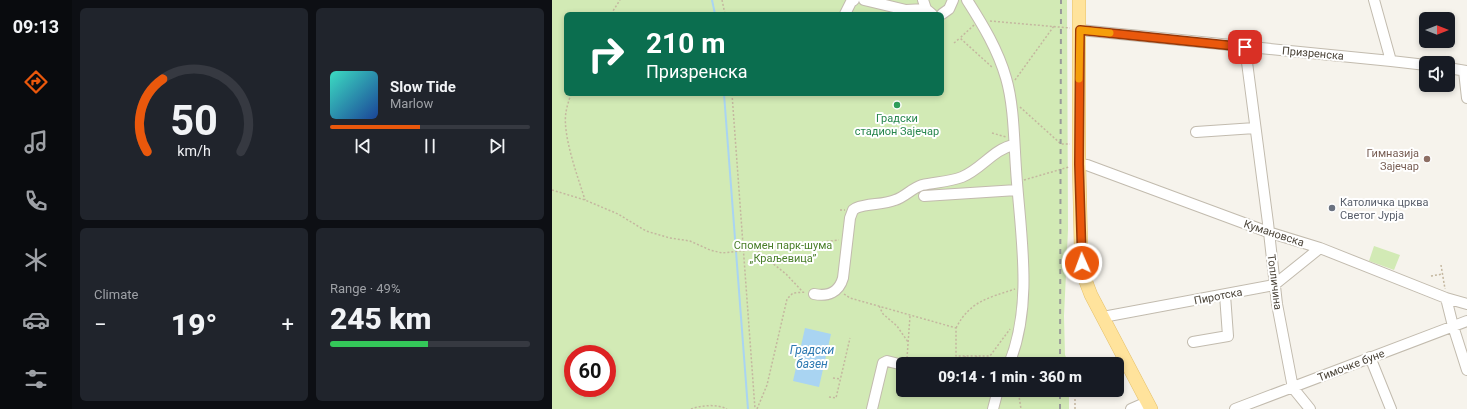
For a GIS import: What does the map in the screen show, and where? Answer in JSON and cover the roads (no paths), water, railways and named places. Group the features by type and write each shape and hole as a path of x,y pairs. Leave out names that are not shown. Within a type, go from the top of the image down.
{"main road":[{"path":"1079,0 1079,164 1083,274 1091,295 1149,405"}],"street":[{"path":"846,12 850,2 854,0"},
{"path":"864,0 906,10 927,8"},
{"path":"967,0 980,20 999,56 1009,93 1022,235 1023,286 1021,320 1011,357"},
{"path":"1374,0 1391,61"},
{"path":"944,13 949,9 952,1"},
{"name":"Призренска","path":"1080,30 1419,64"},
{"name":"Топличина","path":"1245,47 1274,285 1293,388"},
{"path":"1455,69 1465,71 1467,98"},
{"path":"1196,132 1255,128"},
{"path":"817,297 826,295 838,289 843,278 850,218 853,210 856,208 896,200 922,185 963,177 998,150 1014,142"},
{"name":"Кумановска","path":"1079,164 1087,165 1268,232 1320,248 1446,298 1467,304"},
{"path":"924,196 1017,186"},
{"name":"Пиротска","path":"1103,317 1274,285 1320,248"},
{"path":"1193,342 1228,336 1225,294"},
{"path":"1446,298 1467,370"},
{"name":"Тимочке буне","path":"1235,409 1252,406 1293,388 1467,321"},
{"path":"1370,358 1391,409"},
{"path":"872,409 883,363 887,361 896,363"},
{"path":"1293,388 1310,409"},
{"path":"993,409 996,397"},
{"path":"1132,409 1149,405"}],"water":[{"name":"Градски базен","path":"805,328 831,334 819,387 793,381"}],"waterway":[{"path":"712,0 715,12"},
{"path":"724,96 748,409"}],"railway":[{"path":"1060,357 1061,0"},
{"path":"1060,397 1060,409"}],"place":[{"name":"Градски стадион Зајечар","path":"897,105"},
{"name":"Гимназија Зајечар","path":"1427,159"},
{"name":"Католичка црква Светог Јурја","path":"1332,208"}],"park label":[{"name":"Спомен парк-шума „Краљевица”","path":"783,251"}]}
